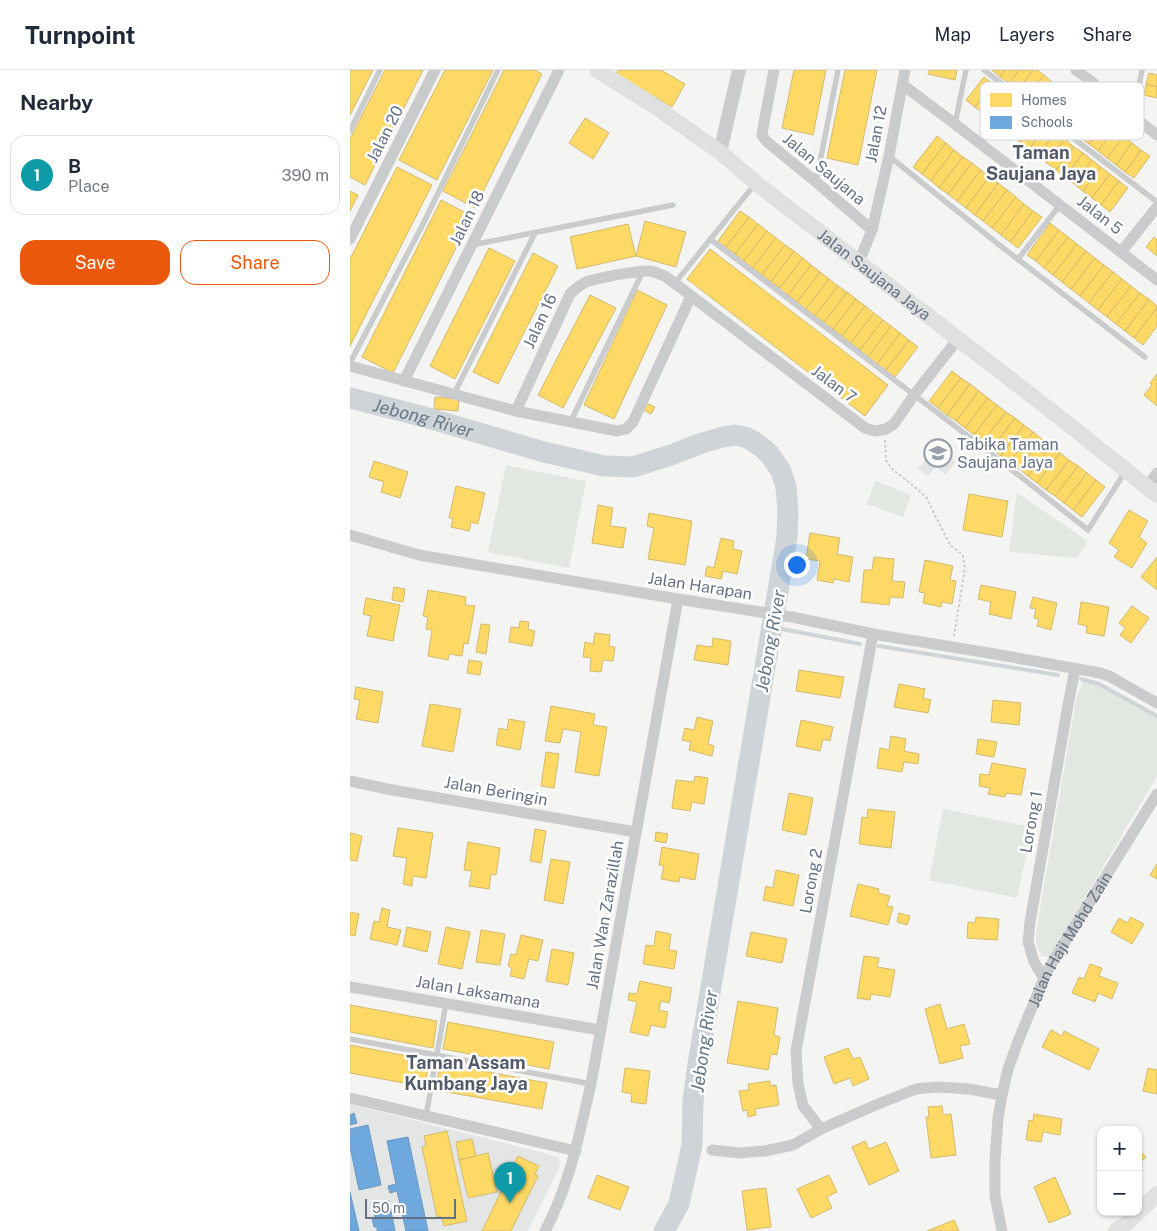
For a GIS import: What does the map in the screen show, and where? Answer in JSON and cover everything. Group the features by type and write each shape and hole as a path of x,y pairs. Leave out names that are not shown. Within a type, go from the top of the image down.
{"main road":[{"name":"Jalan Saujana Jaya","path":"597,70 650,103 720,152 756,183 958,338 1152,491"},
{"path":"1116,1231 1157,1194"}],"street":[{"name":"Jalan 20","path":"350,239 435,70"},
{"name":"Jalan 18","path":"404,381 559,70"},
{"path":"720,152 739,70"},
{"name":"Jalan Saujana","path":"774,70 762,135 766,142 872,230"},
{"name":"Jalan 12","path":"859,262 872,230 889,156 905,70"},
{"path":"1076,70 1091,75"},
{"name":"Jalan 5","path":"902,85 1157,280"},
{"path":"1144,125 1157,135"},
{"path":"1120,252 1157,207"},
{"name":"Jalan 16","path":"516,411 570,294 578,287 594,280 643,270 665,276 675,283"},
{"name":"Jalan 7","path":"675,283 866,428 875,431 886,429"},
{"path":"350,365 516,411 617,431 626,429 633,422 691,296"},
{"path":"886,429 894,424 958,338"},
{"path":"1152,491 1157,473"},
{"name":"Jalan Harapan","path":"350,534 419,555 792,617 873,634 1075,669 1108,676 1157,703"},
{"name":"Jalan Wan Zarazillah","path":"545,1231 564,1191 576,1151 591,1084 678,599"},
{"name":"Lorong 2","path":"821,1129 803,1106 798,1084 796,1051 873,634"},
{"name":"Lorong 1","path":"1044,978 1034,962 1028,942 1030,922 1075,669"},
{"name":"Jalan Beringin","path":"350,781 396,791 636,832"},
{"name":"Jalan Haji Mohd Zain","path":"1002,1231 995,1196 995,1160 998,1118 1008,1069 1044,978 1053,961 1157,794"},
{"name":"Jalan Laksamana","path":"350,987 600,1030"},
{"path":"712,1150 739,1153 765,1151 793,1145 821,1129 916,1089 937,1087 969,1089 1002,1095"},
{"path":"350,1098 576,1151"}],"lane":[{"path":"350,130 380,70"},
{"path":"350,365 422,226 498,70"},
{"path":"816,182 838,70"},
{"path":"955,124 966,70"},
{"path":"984,70 1000,82"},
{"path":"1076,140 1157,202"},
{"path":"889,156 1018,259 1145,356"},
{"path":"675,283 756,183"},
{"path":"1018,259 1060,204"},
{"path":"472,245 673,205"},
{"path":"454,394 535,233"},
{"path":"710,239 1088,530 1126,470"},
{"path":"571,421 643,270"},
{"path":"426,1116 446,1003"},
{"path":"350,1039 591,1084"}],"path":[{"path":"886,429 886,460 891,468 926,497 950,545 964,555 965,568 954,636"}],"shaded area":[{"name":"Tabika Taman Saujana Jaya","path":"937,445 956,462 945,475 936,467 928,476 918,468"},
{"path":"506,465 586,481 569,568 488,552"},
{"path":"875,481 911,495 903,517 867,504"},
{"path":"1017,493 1088,541 1077,558 1009,552"},
{"path":"1083,680 1100,685 1157,717 1157,776 1051,955 1046,957 1042,956 1038,948 1036,933 1076,700"},
{"path":"943,809 1032,827 1017,898 929,880"},
{"path":"350,1104 559,1157 560,1167 528,1231 350,1231"}],"building: Homes":[{"path":"350,70 373,70 350,115"},
{"path":"385,70 423,70 365,185 350,177 350,139"},
{"path":"445,70 493,70 437,180 399,160"},
{"path":"504,70 535,70 542,74 475,208 443,191"},
{"path":"618,70 661,70 685,84 672,107 616,74"},
{"path":"794,70 826,70 813,135 782,128"},
{"path":"845,70 877,70 858,165 827,158"},
{"path":"929,70 957,70 955,80 928,74"},
{"path":"992,70 1005,70 1000,77"},
{"path":"1005,70 1019,70 1010,82 1000,77"},
{"path":"1019,70 1033,70 1024,82 1010,82"},
{"path":"1033,70 1037,70 1044,75 1039,82 1024,82"},
{"path":"1149,73 1157,75 1157,87 1146,84"},
{"path":"1044,75 1052,82 1039,82"},
{"path":"984,77 990,82 980,82"},
{"path":"980,82 980,101 975,107 966,100"},
{"path":"1146,84 1157,87 1157,98 1144,95"},
{"path":"980,101 980,111 975,107"},
{"path":"585,118 609,133 593,159 569,143"},
{"path":"937,136 946,143 922,174 913,167"},
{"path":"1022,140 1036,140 1029,149 1020,142"},
{"path":"1036,140 1050,140 1038,156 1029,149"},
{"path":"1050,140 1064,140 1047,163 1038,156"},
{"path":"1064,140 1074,147 1056,170 1047,163"},
{"path":"1084,140 1092,140 1089,144"},
{"path":"1092,140 1106,140 1098,151 1089,144"},
{"path":"1106,140 1121,140 1107,158 1098,151"},
{"path":"1121,140 1129,140 1132,143 1116,165 1107,158"},
{"path":"946,143 954,150 931,181 922,174"},
{"path":"1132,143 1141,150 1125,172 1116,165"},
{"path":"1074,147 1083,153 1065,177 1056,170"},
{"path":"954,150 963,157 939,188 931,181"},
{"path":"1141,150 1150,156 1134,178 1125,172"},
{"path":"1083,153 1092,160 1074,184 1065,177"},
{"path":"963,157 972,163 948,194 939,188"},
{"path":"1092,160 1101,167 1083,191 1074,184"},
{"path":"972,163 981,170 957,201 948,194"},
{"path":"397,167 432,185 350,346 350,259"},
{"path":"1101,167 1110,174 1092,198 1083,191"},
{"path":"981,170 989,177 966,208 957,201"},
{"path":"1110,174 1119,181 1101,205 1092,198"},
{"path":"989,177 998,183 975,215 966,208"},
{"path":"1119,181 1128,188 1110,212 1101,205"},
{"path":"998,183 1007,190 983,221 975,215"},
{"path":"1007,190 1016,197 992,228 983,221"},
{"path":"350,191 358,195 350,211"},
{"path":"1016,197 1024,204 1001,235 992,228"},
{"path":"441,200 472,216 393,373 362,357"},
{"path":"1024,204 1033,211 1010,242 1001,235"},
{"path":"740,211 749,217 726,247 718,241"},
{"path":"1033,211 1042,217 1018,248 1010,242"},
{"path":"749,217 758,224 735,254 726,247"},
{"path":"645,221 686,232 676,267 636,256"},
{"path":"1050,223 1059,230 1036,261 1027,255"},
{"path":"628,224 636,256 577,269 570,237"},
{"path":"758,224 767,231 744,261 735,254"},
{"path":"1059,230 1068,237 1044,268 1036,261"},
{"path":"767,231 776,238 753,268 744,261"},
{"path":"1068,237 1077,244 1053,275 1044,268"},
{"path":"1154,237 1157,240 1157,256 1146,247"},
{"path":"776,238 785,245 762,275 753,268"},
{"path":"1077,244 1086,251 1062,282 1053,275"},
{"path":"785,245 794,251 771,282 762,275"},
{"path":"489,248 515,261 455,379 430,366"},
{"path":"710,249 888,385 865,416 687,279"},
{"path":"794,251 803,258 780,288 771,282"},
{"path":"1086,251 1095,258 1071,289 1062,282"},
{"path":"533,253 558,266 498,384 473,372"},
{"path":"803,258 811,265 788,295 780,288"},
{"path":"1095,258 1104,265 1080,296 1071,289"},
{"path":"811,265 820,272 797,302 788,295"},
{"path":"1104,265 1113,272 1089,303 1080,296"},
{"path":"820,272 829,279 806,309 797,302"},
{"path":"1113,272 1122,279 1098,310 1089,303"},
{"path":"829,279 838,286 815,316 806,309"},
{"path":"1122,279 1131,286 1107,317 1098,310"},
{"path":"838,286 847,292 824,322 815,316"},
{"path":"1131,286 1140,293 1116,324 1107,317"},
{"path":"637,290 667,305 614,419 584,405"},
{"path":"847,292 856,299 833,329 824,322"},
{"path":"1140,293 1149,299 1125,331 1116,324"},
{"path":"590,295 616,308 563,408 538,395"},
{"path":"856,299 865,306 842,336 833,329"},
{"path":"1149,299 1157,307 1134,338 1125,331"},
{"path":"865,306 874,313 851,343 842,336"},
{"path":"1157,307 1157,326 1143,345 1134,338"},
{"path":"874,313 883,320 860,350 851,343"},
{"path":"883,320 891,326 868,357 860,350"},
{"path":"891,326 900,333 877,364 868,357"},
{"path":"900,333 909,340 886,370 877,364"},
{"path":"909,340 918,347 895,377 886,370"},
{"path":"952,371 961,378 938,408 929,401"},
{"path":"1157,374 1157,406 1144,395 1152,385 1150,383"},
{"path":"961,378 970,384 947,415 938,408"},
{"path":"970,384 979,391 956,421 947,415"},
{"path":"979,391 988,398 965,428 956,421"},
{"path":"435,397 459,399 458,411 434,409"},
{"path":"988,398 997,405 974,435 965,428"},
{"path":"646,403 655,407 651,414 643,410"},
{"path":"997,405 1006,412 983,442 974,435"},
{"path":"1006,412 1015,418 992,449 983,442"},
{"path":"1015,418 1024,425 1001,456 992,449"},
{"path":"1024,425 1033,432 1010,462 1001,456"},
{"path":"1033,432 1042,439 1019,469 1010,462"},
{"path":"1042,439 1051,446 1028,476 1019,469"},
{"path":"1051,446 1060,453 1037,483 1028,476"},
{"path":"1060,453 1069,460 1046,490 1037,483"},
{"path":"1069,460 1078,466 1055,496 1046,490"},
{"path":"374,461 408,472 400,498 381,492 384,482 369,477"},
{"path":"1078,466 1087,473 1064,503 1055,496"},
{"path":"1087,473 1096,480 1073,510 1064,503"},
{"path":"1096,480 1105,487 1082,517 1073,510"},
{"path":"456,486 485,493 478,524 471,522 469,531 451,527 453,518 449,518"},
{"path":"969,494 1008,501 1002,537 963,530"},
{"path":"598,505 613,508 610,526 626,528 623,548 592,543"},
{"path":"1129,510 1148,521 1139,537 1147,543 1132,568 1114,557 1119,550 1109,543"},
{"path":"649,513 692,521 685,565 648,559 654,528 647,526"},
{"path":"810,533 840,538 837,554 853,557 849,582 834,579 833,583 817,580 820,561 806,559"},
{"path":"721,538 734,541 733,549 742,551 737,574 723,571 721,579 705,576 707,566 714,568"},
{"path":"874,557 894,559 892,581 905,582 903,598 890,597 889,605 861,602 864,570 872,570"},
{"path":"1157,557 1157,590 1141,577"},
{"path":"925,560 953,566 950,580 956,581 952,604 942,602 941,607 923,603 925,593 919,592"},
{"path":"981,585 1016,592 1011,619 989,614 991,602 978,599"},
{"path":"394,587 405,589 403,602 392,600"},
{"path":"428,590 466,597 465,605 475,606 468,644 464,643 462,656 449,654 448,660 428,656 432,630 426,629 428,617 423,616"},
{"path":"1033,597 1057,603 1051,630 1037,626 1039,619 1034,618 1036,609 1030,608"},
{"path":"366,598 400,605 393,641 367,636 371,616 363,614"},
{"path":"1081,602 1109,607 1104,636 1086,633 1087,626 1078,624"},
{"path":"1132,606 1149,618 1131,643 1120,635 1125,628 1119,623"},
{"path":"520,621 529,622 528,629 535,631 532,646 509,642 511,627 519,628"},
{"path":"481,624 490,625 486,654 476,652"},
{"path":"595,633 610,635 609,646 615,647 613,661 603,660 601,672 590,671 591,658 583,657 585,642 593,644"},
{"path":"713,638 731,641 728,665 694,660 697,645 712,647"},
{"path":"469,660 482,662 480,675 467,673"},
{"path":"799,670 844,677 840,698 796,691"},
{"path":"899,684 925,689 923,698 931,700 928,713 894,707"},
{"path":"356,687 383,692 378,723 356,719 360,700 354,699"},
{"path":"993,700 1021,703 1019,725 991,722"},
{"path":"430,704 461,709 453,752 422,746"},
{"path":"551,706 595,714 593,725 607,727 599,776 575,772 581,732 563,729 560,743 545,741"},
{"path":"697,717 713,721 708,744 714,746 712,756 689,750 691,742 682,740 685,728 694,730"},
{"path":"509,719 525,722 520,750 496,745 499,728 507,730"},
{"path":"801,720 833,727 830,741 823,739 820,751 796,746"},
{"path":"891,736 906,739 904,751 919,754 918,764 904,762 902,772 877,768 880,748 889,750"},
{"path":"978,739 997,742 994,757 976,754"},
{"path":"546,752 559,754 554,788 541,786"},
{"path":"992,763 1026,769 1021,795 1006,793 1005,797 988,794 990,788 979,786 980,774 989,775"},
{"path":"695,776 708,778 704,804 692,802 690,811 672,808 676,780 694,782"},
{"path":"789,793 813,798 806,835 782,830"},
{"path":"868,809 895,812 891,848 859,844 862,817 867,818"},
{"path":"398,828 433,833 426,878 413,876 412,886 403,884 407,858 393,856"},
{"path":"535,829 546,831 541,863 530,861"},
{"path":"656,832 668,834 666,843 655,841"},
{"path":"350,833 362,836 357,861 350,860"},
{"path":"468,842 500,848 496,875 491,874 489,889 469,886 472,871 464,870"},
{"path":"662,847 699,854 695,880 680,877 679,882 661,879 664,866 659,865"},
{"path":"551,859 570,862 563,904 544,900"},
{"path":"1157,864 1157,879 1150,875"},
{"path":"776,870 799,875 793,906 763,900 766,886 773,888"},
{"path":"858,884 879,889 878,893 890,896 887,906 893,907 888,925 850,916"},
{"path":"382,908 390,910 387,927 401,930 397,945 370,939 374,921 379,922"},
{"path":"350,912 359,914 355,936 350,935"},
{"path":"899,913 910,916 907,925 897,922"},
{"path":"976,917 999,919 997,940 967,938 968,922 975,923"},
{"path":"1131,917 1144,924 1132,944 1111,932 1119,918 1127,923"},
{"path":"407,927 431,932 427,952 403,946"},
{"path":"446,927 470,932 462,969 438,964"},
{"path":"481,930 505,934 500,965 476,962"},
{"path":"656,931 671,934 669,950 677,951 674,969 643,964 646,945 654,946"},
{"path":"751,932 787,939 782,963 746,956"},
{"path":"521,935 543,940 538,961 529,959 524,979 510,976 512,968 508,966 511,954 516,955"},
{"path":"552,949 574,953 568,985 546,981"},
{"path":"864,956 879,958 877,967 895,970 890,997 871,994 870,1000 857,998"},
{"path":"1090,964 1102,968 1099,976 1118,983 1112,999 1098,993 1095,1002 1072,993 1079,977 1084,979"},
{"path":"640,981 672,988 669,1003 661,1001 659,1010 668,1012 665,1028 651,1025 648,1036 630,1032 637,1002 628,1000 629,993 637,994"},
{"path":"738,1001 778,1008 774,1035 780,1037 777,1055 771,1054 768,1070 727,1063"},
{"path":"940,1004 947,1029 964,1024 970,1044 960,1046 963,1058 940,1064 925,1009"},
{"path":"350,1005 437,1021 433,1048 350,1032"},
{"path":"448,1022 554,1042 549,1069 443,1049"},
{"path":"1051,1030 1062,1036 1064,1031 1099,1049 1089,1070 1042,1047"},
{"path":"350,1045 429,1060 425,1087 350,1073"},
{"path":"848,1048 853,1059 860,1057 869,1079 853,1086 850,1078 834,1084 824,1057"},
{"path":"440,1063 547,1083 542,1109 436,1090"},
{"path":"625,1068 650,1071 646,1104 631,1102 632,1094 622,1092"},
{"path":"1148,1068 1157,1070 1157,1094 1143,1091"},
{"path":"770,1081 770,1086 776,1085 779,1105 755,1109 756,1115 748,1117 747,1110 743,1111 739,1091 749,1090 748,1084"},
{"path":"942,1106 943,1115 951,1114 956,1155 931,1158 926,1117 929,1117 928,1107"},
{"path":"1034,1114 1062,1119 1060,1135 1043,1132 1041,1142 1026,1140 1029,1120 1033,1121"},
{"path":"447,1131 467,1221 444,1226 441,1216 437,1217 422,1147 426,1146 424,1136"},
{"path":"472,1139 476,1156 459,1160 456,1142"},
{"path":"865,1141 869,1149 886,1142 899,1171 869,1185 852,1147"},
{"path":"488,1153 497,1192 468,1198 459,1160"},
{"path":"518,1156 539,1166 535,1174 538,1176 511,1231 482,1231"},
{"path":"597,1175 629,1187 620,1210 588,1198"},
{"path":"829,1175 837,1192 827,1197 832,1208 811,1218 797,1189"},
{"path":"1055,1177 1071,1214 1049,1223 1034,1187"},
{"path":"766,1188 771,1227 747,1230 742,1191"},
{"path":"954,1220 959,1231 927,1231"}],"building: Schools":[{"path":"354,1113 357,1123 350,1125 350,1115"},
{"path":"368,1125 381,1185 359,1190 350,1147 350,1129"},
{"path":"408,1137 428,1231 406,1231 397,1191 390,1193 388,1186 396,1184 387,1141"},
{"path":"350,1192 359,1231 350,1231"},
{"path":"389,1201 395,1231 377,1231 372,1218 375,1218 372,1204"}],"waterway":[{"name":"Jebong River","path":"350,398 421,416 544,452 604,466 633,467 702,443 734,435 745,437 764,449 781,471 786,487 787,537 698,1064 693,1100 692,1145 679,1204 664,1231"},
{"path":"772,627 860,644"},
{"path":"879,646 1058,675"},
{"path":"1081,679 1099,684 1157,716"}],"place":[{"name":"Tabika Taman Saujana Jaya","path":"938,453"},
{"name":"B","path":"510,1203"}],"district":[{"name":"Taman Saujana Jaya","path":"1041,162"},
{"name":"Taman Assam Kumbang Jaya","path":"466,1072"}]}
